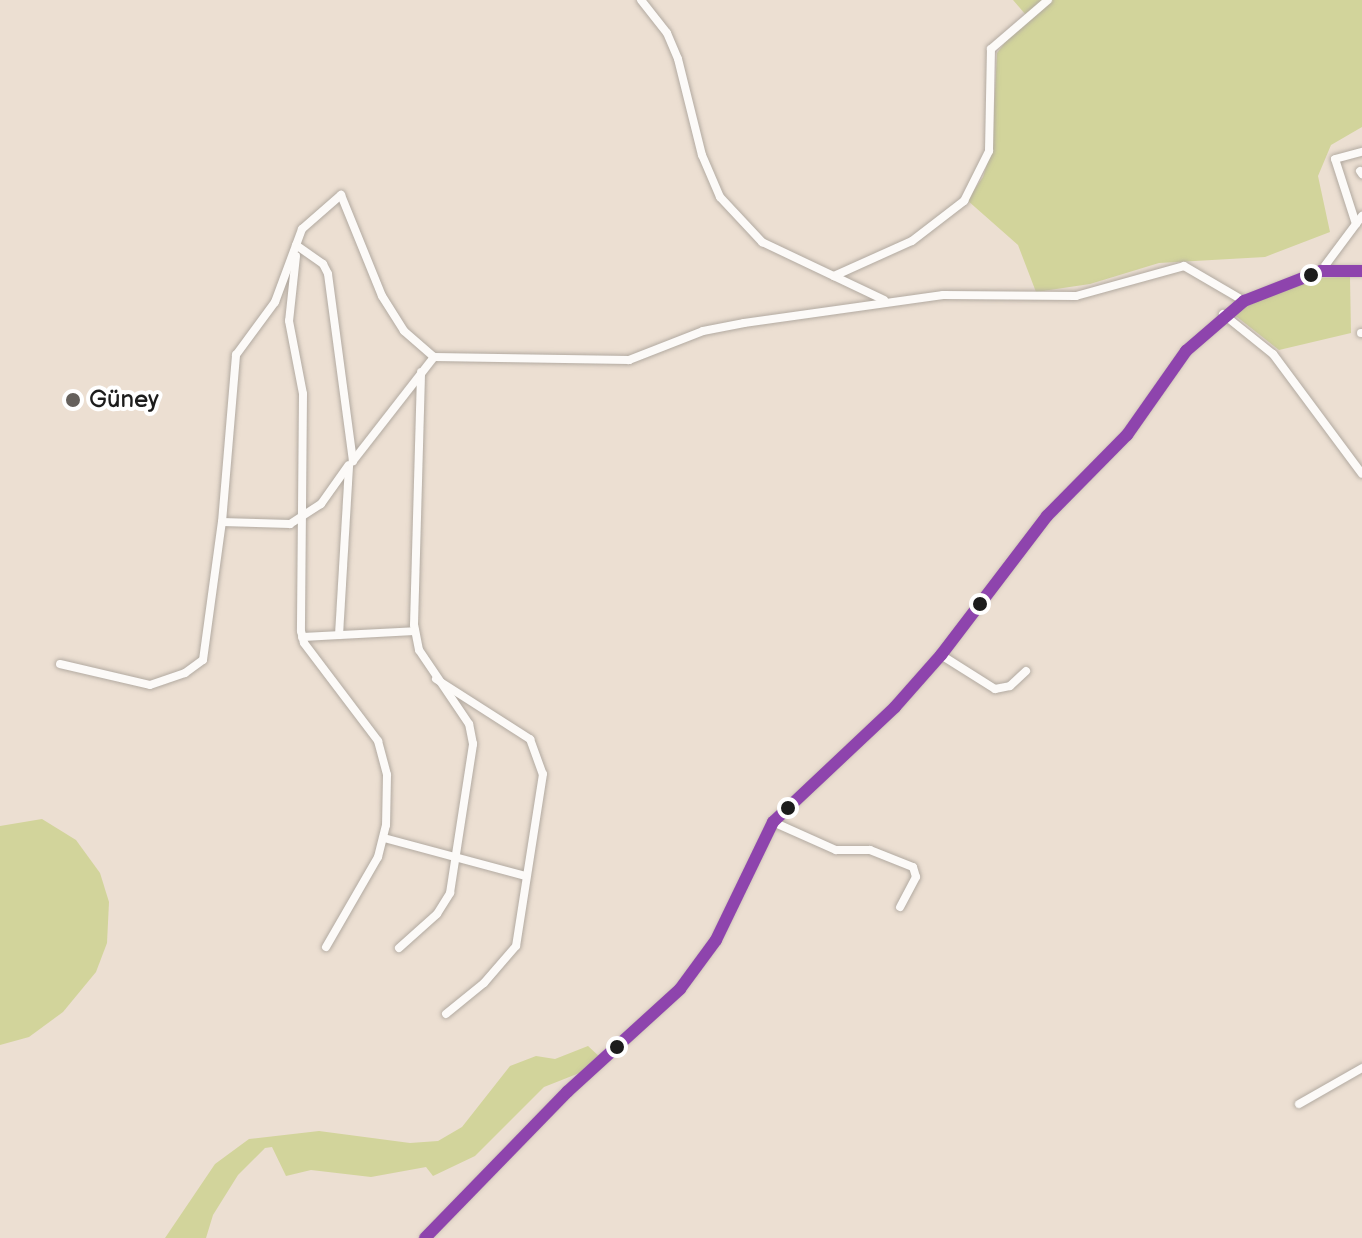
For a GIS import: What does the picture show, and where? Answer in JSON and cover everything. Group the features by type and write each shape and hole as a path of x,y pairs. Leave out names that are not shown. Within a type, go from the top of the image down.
{"street":[{"path":"641,0 667,33 678,59 706,168 720,197 762,242 885,301"},
{"path":"834,276 912,241 964,201 989,151 991,49 1048,0"},
{"path":"1356,224 1335,159 1362,152"},
{"path":"60,664 144,685 196,667 209,643 236,355 272,308 309,220 341,195 382,296 404,331 434,357 629,360 703,331 885,301 943,295 1076,296 1184,266 1244,301"},
{"path":"1321,271 1362,216"},
{"path":"296,245 323,264 328,274 353,461 396,411 434,357"},
{"path":"296,245 289,321 303,394 305,517 302,637 382,748 387,775 384,838 370,875 326,947"},
{"path":"425,1238 567,1092 680,989 716,940 773,822 895,707 941,655 1047,516 1127,435 1186,351 1223,314 1244,301 1321,271 1362,271"},
{"path":"1223,314 1273,354 1362,474"},
{"path":"399,948 445,904 456,856 473,739 466,720 435,678 415,631 421,372"},
{"path":"222,522 290,524 305,517 349,465 339,635"},
{"path":"302,637 415,631"},
{"path":"941,655 995,689 1010,686 1026,671"},
{"path":"435,678 482,704 530,739 537,750 543,783 514,952 446,1014"},
{"path":"773,822 836,850 870,850 913,867 916,877 900,907"},
{"path":"384,838 526,876"},
{"path":"1299,1104 1362,1068"}],"green space":[{"path":"1013,0 1362,0 1362,127 1331,145 1318,176 1330,232 1265,257 1159,263 1090,284 1036,292 1018,245 967,200 983,177 992,148 997,53 1026,15"},
{"path":"1350,277 1351,333 1279,350 1232,313 1310,278"},
{"path":"42,819 76,840 100,873 109,902 107,943 96,972 63,1012 29,1037 0,1045 0,826"},
{"path":"588,1046 601,1058 587,1070 544,1087 475,1156 433,1176 426,1167 371,1177 311,1170 286,1176 272,1147 265,1148 238,1175 213,1215 206,1238 165,1238 215,1164 249,1139 319,1131 410,1143 438,1141 462,1127 510,1066 536,1056 555,1059"}],"transit line":[{"path":"425,1238 567,1092 680,989 716,940 773,822 895,707 941,655 1047,516 1127,435 1186,351 1244,301 1321,271 1362,271"}],"place":[{"name":"Güney","path":"73,400"}]}
